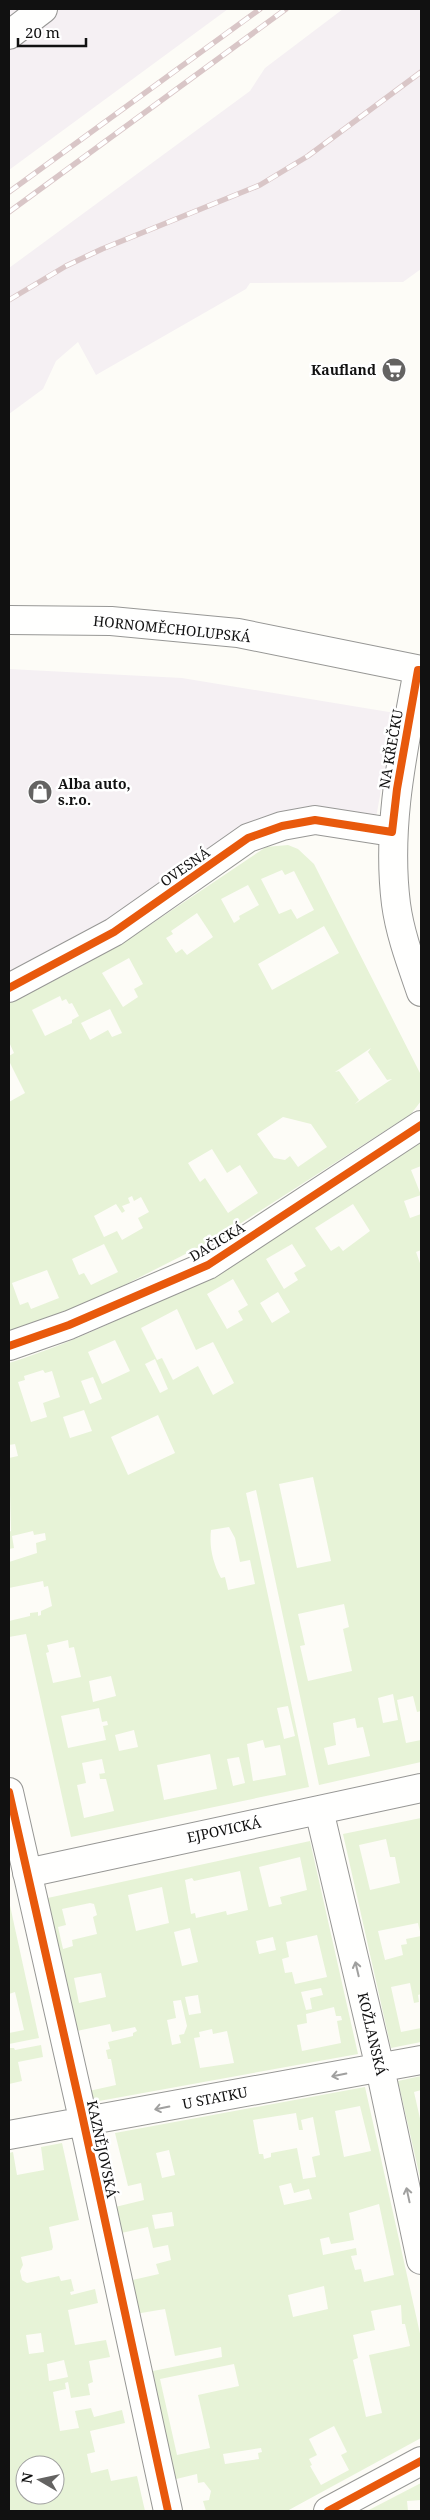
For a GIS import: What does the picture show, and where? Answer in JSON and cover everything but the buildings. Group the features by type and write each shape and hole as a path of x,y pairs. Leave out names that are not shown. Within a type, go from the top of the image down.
{"street":[{"path":"9,35 43,9"},
{"name":"HORNOMĚCHOLUPSKÁ","path":"9,620 110,621 238,633 420,670"},
{"name":"NA KŘEČKU","path":"420,670 396,789 392,832 396,905 402,932 421,992"},
{"name":"OVESNÁ","path":"9,988 114,932 248,838 282,826 315,820 392,832"},
{"name":"DAČICKÁ","path":"9,1346 69,1325 208,1265 421,1125"},
{"name":"EJPOVICKÁ","path":"27,1873 421,1788"},
{"name":"KAZNĚJOVSKÁ","path":"9,1792 84,2123 168,2511"},
{"name":"KOŽLANSKÁ","path":"319,1810 380,2068 421,2260"},
{"name":"U STATKU","path":"9,2135 84,2123 421,2060"},
{"path":"328,2511 421,2461"}],"shaded area":[{"path":"9,9 228,9 9,170"},
{"path":"343,9 421,9 421,269 403,282 250,283 246,289 96,375 78,342 56,361 43,389 9,414 9,268 250,91 265,68"},
{"path":"9,669 182,678 395,713 376,818 302,807 230,837 102,927 9,975"}],"green space":[{"path":"288,845 298,849 314,864 421,1075 421,1101 411,1114 221,1236 83,1306 9,1336 9,1102 25,1093 9,1061 9,1056 14,1053 9,1042 9,1003 77,969 141,931 266,847","holes":["282,870 285,875 294,871 314,910 297,919 291,909 279,914 261,879","248,885 259,905 239,916 240,919 234,923 221,899","197,913 213,937 187,955 182,949 176,953 166,938 173,934 171,931","324,926 339,953 272,990 258,964","129,958 143,984 134,989 138,997 123,1007 102,973","60,996 62,1001 66,999 69,1004 72,1003 79,1016 72,1020 72,1023 45,1036 32,1010","110,1009 122,1033 112,1037 108,1030 90,1040 81,1023","371,1048 368,1052 387,1080 392,1079 355,1104 359,1100 339,1071 335,1072","283,1117 311,1124 327,1147 298,1167 290,1156 285,1160 274,1158 257,1134","212,1149 227,1173 240,1165 258,1193 228,1213 205,1178 200,1182 188,1163","132,1196 134,1201 141,1197 149,1212 138,1218 143,1228 122,1240 117,1231 104,1237 94,1216 116,1204 122,1213 125,1211 122,1206 130,1203 128,1198","104,1244 118,1272 91,1285 84,1273 79,1275 72,1259","47,1270 59,1298 31,1309 28,1302 20,1305 12,1283"]},
{"path":"421,1141 421,1166 411,1170 421,1195 404,1201 410,1218 421,1214 421,1250 416,1252 421,1266 421,1711 417,1712 413,1696 397,1700 406,1743 421,1740 421,1762 319,1785 256,1490 246,1493 309,1787 71,1837 26,1634 9,1637 9,1621 30,1616 30,1613 38,1612 38,1616 41,1615 41,1611 52,1606 48,1586 44,1587 43,1581 9,1588 9,1562 37,1553 36,1543 46,1540 45,1533 34,1535 33,1531 12,1536 14,1548 9,1549 9,1532 11,1531 9,1458 18,1456 15,1444 9,1445 9,1363 64,1343 118,1320 170,1293 221,1265","holes":["353,1204 370,1231 343,1251 339,1246 331,1251 315,1228","292,1244 306,1266 294,1273 298,1280 284,1289 266,1259","233,1279 248,1305 238,1311 243,1320 227,1329 207,1294","278,1292 290,1312 272,1323 260,1303","177,1309 196,1350 213,1342 234,1383 213,1395 198,1366 173,1380 162,1358 157,1360 141,1328","115,1340 130,1371 102,1384 88,1352","155,1359 168,1389 160,1393 145,1364","43,1370 45,1373 52,1371 60,1397 43,1403 47,1417 31,1422 18,1382 25,1380 24,1376","93,1377 102,1399 90,1404 81,1381","84,1410 92,1431 70,1438 63,1417","158,1415 175,1453 128,1475 111,1437","313,1477 331,1561 297,1568 279,1484","229,1527 235,1538 240,1562 250,1560 255,1584 228,1590 225,1577 221,1578 216,1567 211,1543 211,1530","344,1604 349,1627 343,1629 352,1671 308,1681 300,1646 305,1645 298,1614","68,1640 69,1648 74,1647 81,1677 53,1683 46,1653 49,1652 47,1645","111,1676 116,1696 93,1702 89,1681","393,1694 398,1720 383,1723 378,1698","288,1706 295,1736 284,1739 277,1708","99,1708 102,1722 107,1721 108,1725 103,1726 106,1740 68,1748 61,1716","355,1718 357,1728 363,1727 370,1756 328,1765 324,1748 336,1745 333,1723","134,1730 138,1747 119,1751 115,1735","263,1740 265,1748 280,1745 286,1775 253,1781 247,1744","210,1754 217,1789 164,1800 157,1765","239,1757 245,1783 233,1786 227,1759","102,1759 105,1773 99,1774 100,1779 106,1779 114,1811 84,1818 77,1785 86,1783 82,1763"]},
{"path":"421,1818 421,1936 421,1994 418,1995 419,2002 414,2003 410,1983 391,1987 401,2032 421,2028 421,2042 391,2048 343,1834","holes":["386,1839 390,1857 395,1857 400,1883 370,1890 359,1845","418,1923 421,1936 406,1939 407,1944 401,1945 403,1955 385,1960 378,1931"]},
{"path":"310,1841 358,2054 88,2103 89,2091 116,2085 111,2059 108,2059 106,2050 110,2049 108,2042 133,2036 133,2033 137,2031 135,2027 112,2032 110,2024 72,2032 43,1899","holes":["300,1857 307,1890 280,1897 282,1904 269,1907 259,1867","240,1871 248,1910 227,1915 226,1911 196,1918 195,1913 191,1914 185,1880 192,1878 194,1881","162,1887 169,1923 136,1931 128,1895","90,1903 94,1904 97,1915 93,1917 97,1934 72,1940 73,1946 63,1949 58,1927 66,1925 62,1909","190,1928 198,1962 182,1966 174,1932","317,1935 327,1977 295,1984 292,1972 285,1973 282,1959 289,1957 286,1942","273,1937 276,1950 259,1954 256,1941","101,1973 106,1997 79,2003 74,1978","321,1988 323,1995 310,1998 312,2009 306,2010 301,1992","198,1995 201,2013 189,2015 185,1997","181,2000 187,2026 184,2034 179,2035 181,2043 172,2045 167,2020 176,2018 173,2001","334,2007 336,2016 341,2016 342,2020 337,2021 341,2043 302,2051 297,2025 307,2023 306,2014","212,2029 213,2034 227,2031 234,2063 200,2068 194,2038 200,2037 199,2032"]},
{"path":"9,1901 39,2038 9,2044 9,2033 24,2030 15,1992 9,1994"},
{"path":"9,2044 10,2048 15,2050 41,2045 43,2057 18,2062 22,2081 9,2084"},
{"path":"421,2076 421,2090 414,2092 421,2123 421,2182 398,2081"},
{"path":"365,2087 421,2338 421,2438 287,2511 206,2511 203,2501 209,2500 211,2491 204,2482 198,2483 197,2474 172,2480 148,2372 222,2357 221,2347 175,2356 165,2309 135,2314 128,2281 159,2274 156,2264 171,2260 168,2245 153,2248 148,2227 117,2234 111,2208 144,2200 141,2183 128,2186 115,2133","holes":["360,2106 371,2151 344,2157 335,2111","296,2113 299,2130 303,2130 301,2120 313,2117 320,2155 312,2157 316,2177 303,2179 297,2148 271,2153 271,2157 264,2159 263,2154 259,2154 253,2120","169,2150 175,2175 162,2178 156,2153","291,2183 294,2193 309,2189 312,2199 284,2205 279,2186","379,2204 394,2275 364,2282 361,2269 355,2270 351,2256 357,2255 356,2248 323,2255 320,2239 329,2237 331,2244 354,2240 349,2213","172,2212 174,2226 155,2229 152,2215","324,2286 328,2309 293,2317 288,2295","401,2305 402,2324 405,2324 410,2346 369,2355 382,2413 366,2417 353,2360 358,2358 353,2335 375,2330 371,2311","234,2364 239,2386 198,2395 210,2448 177,2455 160,2379","334,2426 347,2452 341,2455 349,2470 321,2485 310,2466 312,2465 309,2459 317,2455 309,2439","261,2448 262,2452 258,2453 259,2459 225,2464 223,2454"]},
{"path":"62,2143 79,2220 49,2227 52,2250 21,2257 23,2265 20,2271 22,2280 27,2283 59,2276 61,2281 71,2279 74,2291 70,2292 71,2295 95,2289 98,2303 68,2310 75,2345 106,2340 110,2357 89,2361 93,2382 88,2384 90,2395 71,2398 68,2382 65,2383 66,2389 53,2392 60,2431 79,2428 75,2411 91,2408 94,2417 122,2410 125,2423 90,2431 95,2452 87,2454 91,2473 108,2469 111,2481 137,2476 145,2511 9,2511 9,2153 13,2152 17,2175 44,2170 41,2147","holes":["41,2333 44,2352 29,2354 26,2335","64,2360 68,2377 49,2381 47,2364"]},
{"path":"421,2483 421,2500 407,2501 408,2511 367,2511"}],"railway":[{"path":"9,192 260,9"},
{"path":"9,212 286,9"},
{"path":"9,300 66,266 102,249 260,185 308,156 421,72"}],"cycle path":[{"path":"9,988 114,932 248,838 282,826 315,820 392,832 397,789 418,670 421,670"},
{"path":"9,1346 69,1325 208,1265 421,1125"},
{"path":"9,1792 81,2110 168,2511"},
{"path":"328,2511 421,2461"}],"place":[{"name":"Kaufland","path":"394,370"},
{"name":"Alba auto, s.r.o.","path":"40,792"}]}
